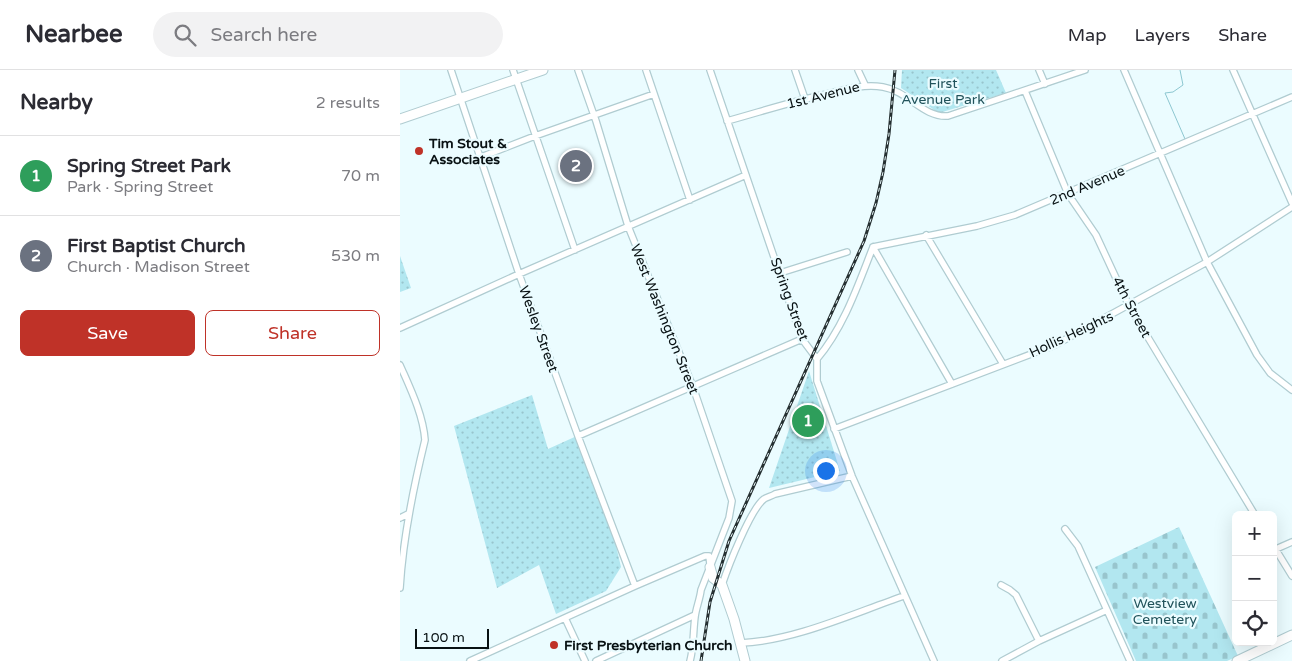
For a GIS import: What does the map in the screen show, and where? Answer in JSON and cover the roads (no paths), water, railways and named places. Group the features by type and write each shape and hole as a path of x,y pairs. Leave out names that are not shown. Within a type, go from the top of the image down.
{"street":[{"name":"Wesley Street","path":"451,70 519,274 635,586"},
{"path":"513,70 575,250"},
{"path":"400,119 542,70"},
{"name":"West Washington Street","path":"578,70 595,116 628,226 693,387 732,501 729,518 701,590 700,601 695,615 694,646 690,661"},
{"path":"646,70 690,200"},
{"name":"Spring Street","path":"710,70 802,339 818,359"},
{"path":"795,70 805,99"},
{"path":"858,70 865,85"},
{"path":"1039,70 1045,84"},
{"name":"1st Avenue","path":"727,121 805,99 865,85 894,89 927,112 940,117 948,116 1085,70"},
{"path":"1124,70 1207,262 1257,355 1270,373 1292,390"},
{"path":"1233,70 1292,203"},
{"name":"4th Street","path":"1025,91 1068,194 1096,235 1129,306 1253,511"},
{"path":"481,158 535,136 654,94"},
{"name":"2nd Avenue","path":"873,247 977,226 1015,215 1292,98"},
{"path":"400,328 628,226 746,176"},
{"name":"Hollis Heights","path":"834,429 1055,345 1207,262 1292,207"},
{"path":"926,235 1003,364"},
{"path":"873,247 847,310 829,346 818,359 816,367 817,381 852,476 934,661"},
{"path":"873,247 952,384"},
{"path":"780,273 847,252"},
{"path":"578,436 802,339"},
{"path":"400,364 424,430 425,440 408,514 400,588"},
{"path":"722,585 731,557 763,500 775,494 852,476"},
{"path":"400,518 408,514"},
{"path":"1065,529 1078,546 1130,661"},
{"path":"1277,546 1292,542"},
{"path":"1277,552 1292,576"},
{"path":"470,661 635,586 705,556 709,556 713,578 722,585 734,619 745,661"},
{"path":"1001,585 1016,596 1039,641"},
{"path":"741,643 756,643 791,636 904,596"},
{"path":"1002,661 1039,641 1108,610"},
{"path":"596,661 695,615"},
{"path":"565,618 585,661"},
{"path":"1237,661 1292,635"}],"waterway":[{"path":"1180,70 1183,85 1173,92 1165,93 1185,139"}],"railway":[{"path":"701,661 710,602 729,541 864,241 883,172 889,134 895,70"}],"place":[{"name":"Tim Stout & Associates","path":"419,151"},
{"name":"First Baptist Church","path":"576,166"},
{"name":"Spring Street Park","path":"808,421"},
{"name":"First Presbyterian Church","path":"554,645"}],"park label":[{"name":"First Avenue Park","path":"943,92"},
{"name":"Westview Cemetery","path":"1165,612"}]}
